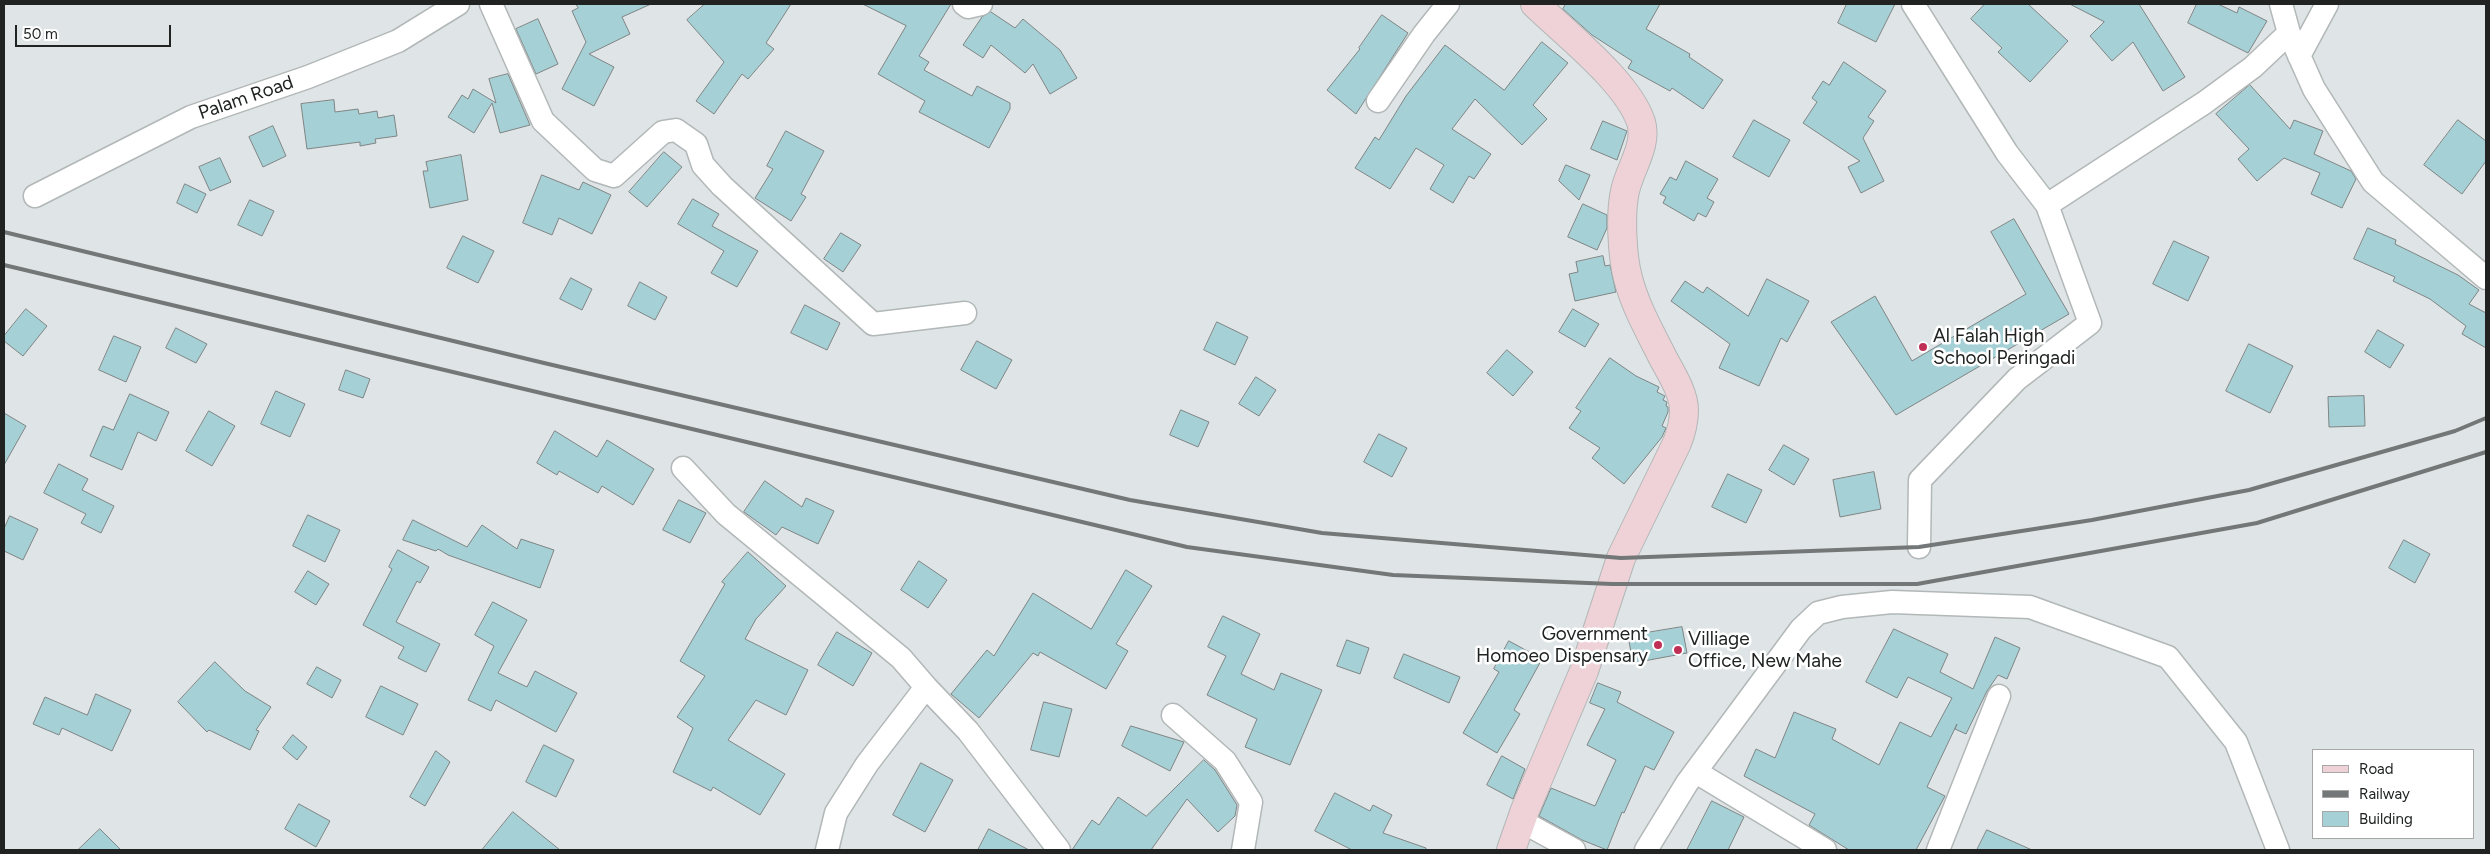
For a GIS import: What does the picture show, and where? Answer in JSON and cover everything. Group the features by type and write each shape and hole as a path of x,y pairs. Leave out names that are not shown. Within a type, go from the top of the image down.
{"main road":[{"path":"1511,850 1521,821 1584,671 1621,558 1677,443 1682,428 1684,409 1678,388 1641,316 1627,276 1622,213 1625,190 1643,140 1641,122 1632,104 1614,79 1534,4"}],"street":[{"name":"Palam Road","path":"34,196 191,117 308,77 398,41 458,4"},
{"path":"492,4 544,121 595,170 614,176 663,132 676,130 696,144 703,165 722,186 873,324 965,313"},
{"path":"964,4 968,7 981,4"},
{"path":"1378,101 1424,34 1448,4"},
{"path":"1913,4 2006,153 2046,205 2090,323 2017,379 1920,480 1919,547"},
{"path":"2281,4 2289,33 2314,89 2373,182 2486,278"},
{"path":"2299,56 2328,4"},
{"path":"2046,205 2204,103 2253,67 2289,33"},
{"path":"683,468 726,514 901,658 968,732 1059,850"},
{"path":"1646,850 1696,772 1801,629 1818,613 1842,607 1892,602 2030,607 2168,657 2236,742 2278,850"},
{"path":"827,850 836,813 867,764 926,687"},
{"path":"1938,850 1956,800 1999,696"},
{"path":"1173,714 1225,760 1251,802 1242,850"},
{"path":"1696,772 1825,850"},
{"path":"1521,821 1574,850"}],"building":[{"path":"576,4 651,4 622,17 630,34 589,54 614,67 594,106 562,89 586,42 572,11 578,8"},
{"path":"705,4 791,4 766,43 774,49 748,79 742,74 714,114 696,101 724,62 687,20"},
{"path":"863,4 951,4 919,56 929,62 924,70 972,96 977,86 1010,103 1010,109 989,148 919,112 925,101 878,74 906,26"},
{"path":"1566,4 1660,4 1646,29 1690,54 1689,57 1723,80 1703,109 1672,88 1670,91 1628,68 1632,61 1592,35 1563,9"},
{"path":"1847,4 1895,4 1876,42 1838,23"},
{"path":"1985,4 2028,4 2068,41 2030,82 1998,52 2002,48 1971,19"},
{"path":"2070,4 2139,4 2185,77 2163,91 2133,42 2112,61 2090,36 2104,22"},
{"path":"2197,4 2218,4 2237,13 2239,7 2267,21 2248,53 2188,23"},
{"path":"991,12 1015,28 1023,19 1060,50 1077,78 1050,94 1033,64 1025,73 991,45 983,58 963,45 982,17"},
{"path":"1382,15 1408,33 1356,114 1327,90 1360,49"},
{"path":"538,19 558,64 536,74 516,29"},
{"path":"1542,42 1568,63 1533,105 1547,119 1522,145 1475,99 1452,129 1491,154 1474,179 1469,176 1453,203 1430,189 1444,165 1416,148 1390,189 1355,168 1375,137 1379,140 1406,96 1445,45 1504,90"},
{"path":"1844,62 1886,91 1868,117 1874,121 1863,138 1884,181 1861,193 1848,167 1860,161 1803,123 1817,102 1812,98 1823,81 1829,85"},
{"path":"508,74 530,125 500,133 492,103 474,133 448,117 462,95 468,99 473,89 496,103 489,79"},
{"path":"2250,85 2290,129 2294,120 2323,131 2314,154 2351,171 2356,179 2342,208 2311,194 2320,173 2284,158 2257,181 2238,159 2249,149 2216,114"},
{"path":"334,100 335,112 358,109 359,114 377,111 378,118 394,115 397,136 375,139 376,143 360,146 360,142 307,149 301,104"},
{"path":"1754,120 1790,140 1769,177 1733,157"},
{"path":"2458,120 2486,141 2486,161 2462,194 2424,165"},
{"path":"1603,121 1627,131 1617,160 1591,149"},
{"path":"273,126 286,156 263,167 249,137"},
{"path":"786,131 824,151 801,194 806,197 791,221 755,198 773,169 767,166"},
{"path":"664,152 682,167 647,207 629,192"},
{"path":"461,155 468,200 430,208 423,171 428,171 426,162"},
{"path":"220,158 231,182 210,191 199,167"},
{"path":"1686,161 1718,179 1707,198 1714,202 1706,217 1698,213 1694,221 1663,203 1666,197 1660,194 1670,177 1676,180"},
{"path":"1566,165 1590,175 1579,200 1559,181"},
{"path":"542,175 579,190 583,182 611,195 592,234 559,218 552,235 523,223"},
{"path":"185,184 206,194 197,213 177,203"},
{"path":"693,199 719,214 712,226 758,251 737,287 711,273 724,251 678,224"},
{"path":"250,200 274,211 262,236 238,225"},
{"path":"1583,204 1607,215 1607,228 1597,250 1568,237"},
{"path":"2014,219 2069,314 1896,415 1831,322 1875,296 1912,361 2026,294 1991,232"},
{"path":"2368,228 2396,240 2395,244 2458,275 2479,290 2469,304 2486,313 2486,348 2462,334 2466,326 2430,299 2393,281 2395,277 2354,259"},
{"path":"841,233 861,245 843,272 824,259"},
{"path":"463,236 494,251 478,283 447,268"},
{"path":"2174,241 2209,257 2188,301 2153,284"},
{"path":"1603,256 1605,266 1610,265 1616,292 1575,301 1569,274 1578,272 1576,262"},
{"path":"571,278 592,289 582,310 560,299"},
{"path":"1767,279 1809,301 1787,342 1781,338 1759,386 1719,368 1730,344 1671,301 1685,281 1703,293 1707,287 1748,316"},
{"path":"640,282 667,297 655,320 628,306"},
{"path":"805,305 840,323 827,350 791,333"},
{"path":"26,309 47,326 23,356 4,341 4,336"},
{"path":"1573,309 1599,324 1585,347 1559,332"},
{"path":"1217,322 1248,337 1235,365 1204,350"},
{"path":"176,328 207,344 196,363 166,348"},
{"path":"2378,330 2404,345 2390,368 2365,352"},
{"path":"114,336 141,347 126,382 99,370"},
{"path":"977,341 1012,360 996,389 961,370"},
{"path":"2249,344 2293,366 2270,413 2226,391"},
{"path":"1507,350 1533,372 1513,396 1487,373"},
{"path":"1610,358 1636,376 1659,387 1657,392 1665,396 1663,400 1667,402 1666,406 1668,407 1668,412 1662,426 1666,428 1662,437 1624,484 1592,458 1600,448 1569,428 1581,411 1576,408"},
{"path":"346,370 370,379 363,398 339,390"},
{"path":"1256,377 1276,390 1259,416 1239,404"},
{"path":"276,391 305,404 290,437 261,424"},
{"path":"130,394 169,412 156,441 138,432 122,470 90,456 103,426 113,430"},
{"path":"2364,396 2365,426 2329,427 2328,397"},
{"path":"1181,410 1209,422 1198,447 1170,435"},
{"path":"209,411 235,426 212,466 186,451"},
{"path":"4,413 26,426 4,465"},
{"path":"555,431 597,457 607,440 654,469 633,505 602,486 598,493 559,471 557,475 537,463"},
{"path":"1379,434 1407,448 1392,477 1364,462"},
{"path":"1784,445 1809,459 1794,485 1769,470"},
{"path":"59,464 88,479 82,490 114,506 101,533 81,523 86,514 44,493"},
{"path":"1874,472 1881,509 1840,517 1833,480"},
{"path":"1728,474 1762,490 1746,523 1712,507"},
{"path":"765,481 802,507 806,498 834,511 818,544 782,527 776,535 744,512"},
{"path":"679,500 706,513 690,543 663,530"},
{"path":"308,515 340,530 325,562 293,546"},
{"path":"10,516 38,529 23,560 4,551 4,529"},
{"path":"413,520 467,547 482,525 517,549 521,539 554,550 540,588 448,555 438,549 436,551 403,540"},
{"path":"2404,540 2430,554 2415,583 2389,568"},
{"path":"398,550 429,567 420,583 417,581 396,622 440,644 426,672 398,658 404,647 363,625 392,569 389,567"},
{"path":"748,552 786,586 756,619 745,639 808,670 786,715 756,700 728,740 785,774 760,815 713,787 711,791 673,772 693,728 677,717 705,676 680,661 725,584 722,582"},
{"path":"919,561 947,580 928,608 901,590"},
{"path":"1126,570 1152,586 1116,644 1128,651 1106,689 1040,652 1038,656 1033,653 979,718 951,694 987,650 994,656 1033,593 1091,629"},
{"path":"308,571 329,584 316,605 295,592"},
{"path":"493,602 527,620 498,673 527,687 535,671 577,693 556,732 496,700 491,711 468,700 494,646 475,635"},
{"path":"1223,616 1260,634 1241,674 1274,690 1281,673 1322,690 1290,765 1245,747 1257,719 1207,695 1226,656 1208,647"},
{"name":"Government Homoeo Dispensary","path":"1682,627 1687,653 1633,663 1628,636"},
{"path":"1894,629 1948,654 1940,672 1973,689 1995,637 2020,648 2007,679 1998,675 1987,691 1966,734 1955,729 1957,724 1927,787 1945,796 1916,850 1849,850 1809,825 1815,814 1744,776 1756,749 1775,758 1794,712 1836,729 1832,739 1879,765 1900,722 1931,737 1952,698 1908,677 1897,698 1866,682"},
{"path":"837,632 872,653 853,686 818,665"},
{"path":"1347,640 1369,648 1360,674 1337,666"},
{"path":"1509,641 1542,659 1514,710 1520,714 1497,753 1463,733 1499,672 1494,669"},
{"path":"1404,654 1460,677 1449,703 1394,678"},
{"path":"215,662 245,691 271,707 256,730 259,731 250,750 209,730 207,732 178,702"},
{"path":"317,667 341,680 332,698 307,684"},
{"path":"1598,683 1621,692 1617,702 1674,732 1654,770 1645,766 1624,813 1622,812 1607,850 1582,840 1539,816 1551,788 1595,806 1616,760 1587,745 1605,709 1590,703"},
{"path":"381,686 418,704 403,735 366,717"},
{"path":"96,694 131,710 112,751 62,728 59,735 33,724 45,697 87,715"},
{"path":"1044,702 1072,709 1059,757 1031,750"},
{"path":"1131,726 1184,742 1170,771 1122,746"},
{"path":"293,735 307,747 297,760 283,748"},
{"path":"544,745 574,760 556,797 526,782"},
{"path":"436,751 450,762 425,806 410,797"},
{"path":"1502,756 1525,769 1513,799 1487,785"},
{"path":"1204,760 1215,770 1237,805 1235,816 1218,832 1187,799 1151,850 1072,850 1092,820 1099,825 1118,797 1146,816"},
{"path":"921,763 953,780 925,832 893,815"},
{"path":"1335,793 1370,811 1373,805 1392,815 1383,833 1426,848 1426,850 1352,850 1315,831"},
{"path":"1712,801 1744,817 1728,850 1687,850"},
{"path":"299,804 330,821 316,847 285,829"},
{"path":"513,812 560,850 482,850"},
{"path":"100,829 121,850 78,850"},
{"path":"989,829 1029,850 978,850"},
{"path":"1987,830 2032,850 1977,850"}],"railway":[{"path":"4,232 544,363 1130,500 1322,533 1621,558 1919,547 2092,520 2249,490 2455,431 2486,418"},
{"path":"4,265 1187,547 1393,575 1612,584 1917,584 2257,523 2486,452"}],"place":[{"name":"Al Falah High School Peringadi","path":"1923,347"},
{"name":"Government Homoeo Dispensary","path":"1658,645"},
{"name":"Villiage Office, New Mahe","path":"1678,650"}]}
